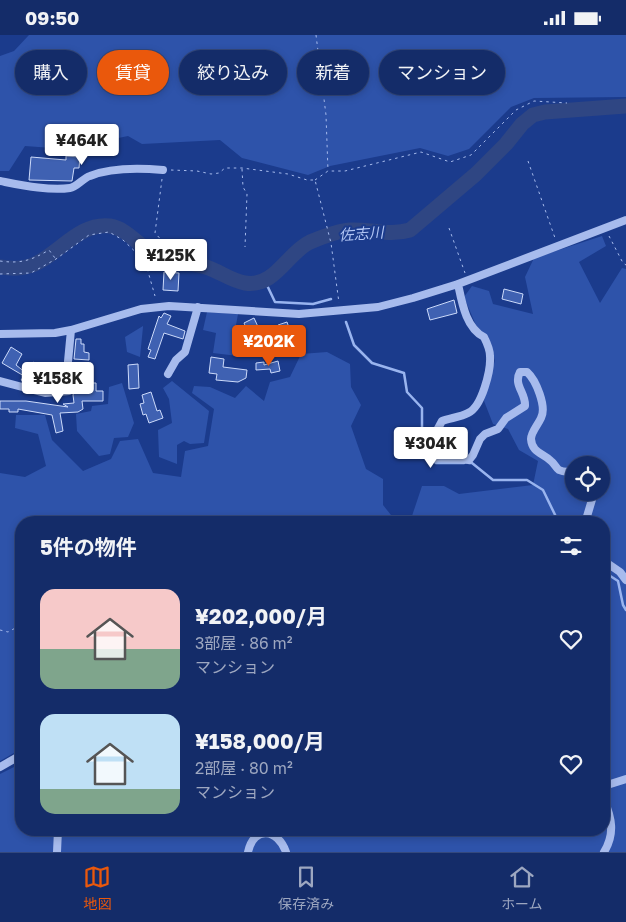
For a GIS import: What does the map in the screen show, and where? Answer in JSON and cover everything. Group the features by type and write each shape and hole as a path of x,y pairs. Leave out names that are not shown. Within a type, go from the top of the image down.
{"street":[{"path":"0,181 27,186 71,188 86,177 96,173 141,168 163,170"},
{"path":"0,334 71,331 140,309 169,306 299,314 378,307 458,284 626,220"},
{"path":"458,284 464,311 476,333 484,337 490,353 490,363 480,400 475,408 468,413 442,421 428,447 429,454 435,458 469,460 480,439 485,434 498,429 506,418 524,406 525,399 518,385 517,377 520,372 527,372 532,377 543,409 543,416 531,436 532,445 538,453 550,459 559,470 565,471"},
{"path":"168,374 176,360 185,352 198,307"},
{"path":"0,381 45,393 69,391 67,372 71,331"},
{"path":"587,516 592,501"},
{"path":"610,565 620,572 626,580"},
{"path":"0,767 15,758"},
{"path":"610,784 626,779"},
{"path":"604,852 612,829 610,813"},
{"path":"56,852 57,836"},
{"path":"248,852 250,841 255,836"},
{"path":"275,836 283,845 286,852"}],"path":[{"path":"316,35 326,115 328,171"},
{"path":"165,244 155,233 163,170 197,171 210,174 219,173 225,168 242,169 315,180 328,171 345,171 422,152 450,162 471,155 516,110 534,101 567,103"},
{"path":"528,161 558,246"},
{"path":"242,169 243,187 247,195 245,247"},
{"path":"315,180 331,243 340,311"},
{"path":"449,228 468,280"},
{"path":"605,228 623,263 626,265"},
{"path":"0,274 31,273 56,259 89,235 109,232 123,240 145,261 155,296"},
{"path":"0,261 31,261 49,249 56,259"},
{"path":"0,629 8,631 15,628"}],"shaded area":[{"path":"29,35 626,35 626,97 534,98 511,107 469,149 448,156 420,148 330,166 308,175 242,158 220,140 142,144 128,136 66,149 25,146 9,171 0,171 0,56 14,51"},
{"path":"602,236 606,246 579,262 600,303 622,268 626,269 626,852 0,852 0,774 15,766 15,836 610,836 610,516 412,516 422,486 444,486 459,494 533,485 538,461 519,450 508,429 493,424 484,401 495,360 488,336 478,330 464,297 472,286 489,291 493,304 533,314 525,277 534,258"},
{"path":"207,312 238,314 236,325 248,347 246,357 213,353 216,333 203,330"},
{"path":"143,326 140,357 127,352 125,337"},
{"path":"327,352 350,364 351,387 361,405 351,426 366,469 383,479 383,505 392,516 15,516 15,752 0,761 0,473 25,477 46,466 38,434 15,428 16,415 45,415 52,440 83,471 111,459 120,441 138,439 153,473 181,477 185,451 208,446 214,409 192,393 194,386 210,387 235,398 246,386 264,401 270,382 290,377 301,354"},
{"path":"172,381 209,411 204,443 190,444 184,441 177,445 177,464 159,457 158,430 172,423 169,399 163,388"},
{"path":"122,383 134,423 128,437 114,438 110,454 99,456 77,431 76,414 91,411 92,406 108,404 109,387"}],"building":[{"path":"66,156 80,157 79,168 74,168 72,181 29,180 31,157 66,160"},
{"path":"164,272 179,273 178,291 163,290"},
{"path":"504,289 523,294 521,304 502,299"},
{"path":"454,300 457,313 430,320 427,309"},
{"path":"164,313 171,316 167,324 185,331 183,339 164,333 155,359 148,357 151,350 148,349 159,316 161,318"},
{"path":"254,318 266,344 255,349 244,323"},
{"path":"287,322 293,339 287,341 285,336 282,337 278,325"},
{"path":"76,339 81,339 81,344 84,344 84,352 89,353 89,360 74,359"},
{"path":"11,347 22,354 16,365 26,373 33,362 42,368 35,379 39,379 51,387 23,381 21,380 24,376 2,363"},
{"path":"211,357 224,359 223,367 247,370 246,378 238,382 216,380 217,374 209,373"},
{"path":"278,361 280,371 271,373 270,369 256,370 256,363 264,362 264,365"},
{"path":"138,364 139,388 129,389 128,365"},
{"path":"85,383 96,383 96,391 103,391 103,401 82,401 83,409 78,412 60,413 63,431 56,433 52,415 18,409 18,412 9,412 9,409 0,409 0,401 26,401 68,407 63,404 74,403 75,387 85,385"},
{"path":"151,392 157,411 160,410 163,418 149,423 146,414 143,415 140,404 144,403 142,395"}],"waterway":[{"name":"佐志川","path":"0,267 19,268 33,265 46,258 80,233 99,226 110,226 128,234 149,251 161,257 206,267 240,282 255,283 273,275 302,247 330,235 350,230 388,232 410,230 476,174 506,144 522,124 533,115 545,112 626,106"},
{"path":"265,281 275,302 313,304 331,299"},
{"path":"346,322 354,345 372,363 404,373 407,392 422,408 422,449"},
{"path":"432,460 436,463 464,463"},
{"path":"469,463 472,463 493,480 527,480 543,490 556,516"},
{"path":"610,576 618,581 623,605 626,610"}]}
